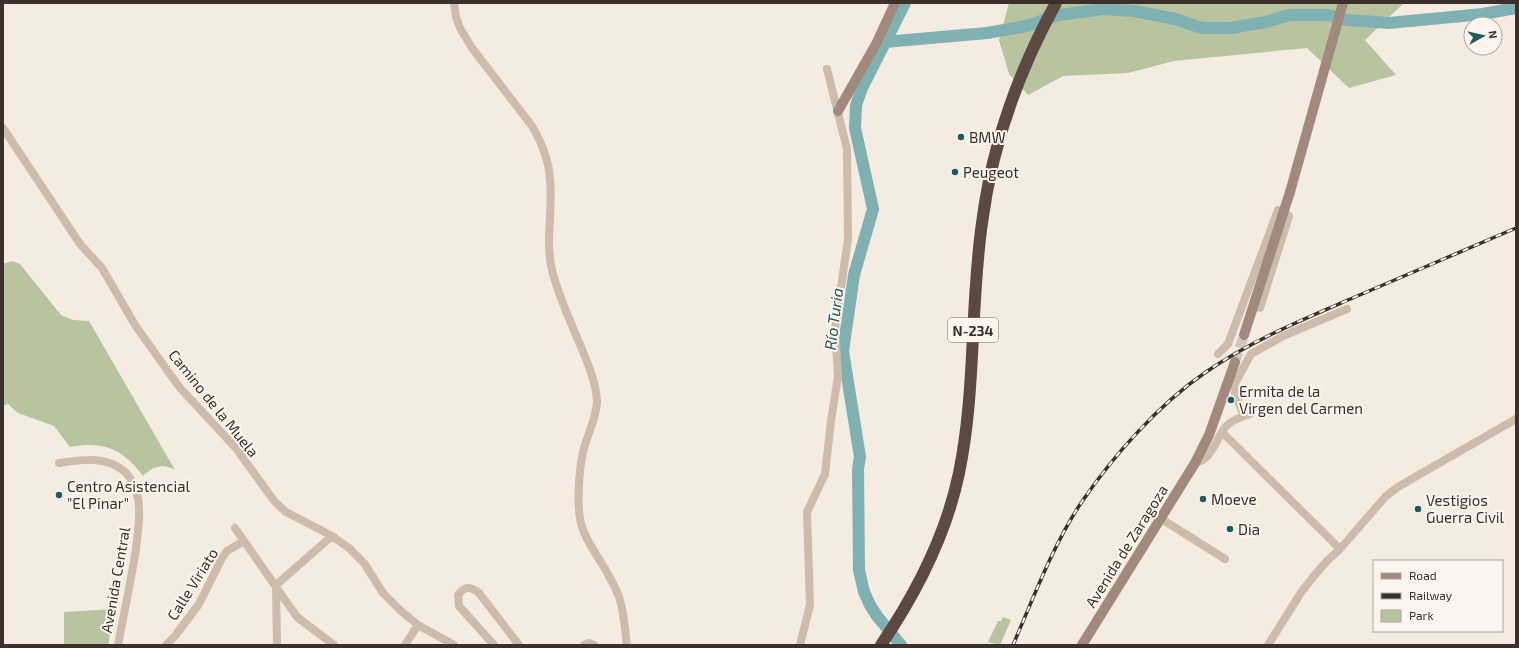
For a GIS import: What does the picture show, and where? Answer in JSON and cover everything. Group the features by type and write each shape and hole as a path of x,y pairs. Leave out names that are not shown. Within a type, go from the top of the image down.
{"highway":[{"name":"N-234","path":"881,645 915,592 930,561 948,515 959,473 967,423 976,270 982,222 990,177 1000,136 1013,95 1039,35 1056,4"}],"main road":[{"path":"838,111 876,44 894,3"},
{"path":"1244,335 1284,212 1343,5"},
{"name":"Avenida de Zaragoza","path":"1082,645 1195,463 1209,435 1235,362"}],"street":[{"path":"454,3 456,17 460,28 472,48 532,126 540,140 548,161 550,181 549,249 552,270 596,388 596,408 581,462 578,506 580,521 584,533 610,577 620,600 627,645"},
{"path":"800,645 810,605 807,512 825,474 838,376 835,329 848,239 847,149 828,69"},
{"name":"Camino de la Muela","path":"3,128 80,244 102,268 135,324 181,388 234,447 275,502 292,516 332,536 355,553 364,563 383,593 401,610 418,625 454,645"},
{"path":"1218,354 1228,344 1278,210 1289,216 1260,308"},
{"name":"Avenida de Zaragoza","path":"1195,463 1202,462 1207,458 1227,424 1247,415 1235,394 1234,385 1251,354 1283,336 1347,309"},
{"path":"1268,645 1304,588 1392,491 1516,419"},
{"path":"1222,432 1340,550"},
{"name":"Avenida Central","path":"59,463 91,459 109,463 124,471 130,478 136,490 139,508 139,523 133,567 118,645"},
{"path":"1160,518 1225,559"},
{"path":"235,528 276,584 297,617 334,645"},
{"path":"276,584 332,536"},
{"name":"Calle Viriato","path":"166,645 175,636 199,604 227,551 244,541"},
{"path":"276,584 277,645"},
{"path":"494,645 459,606 457,598 462,589 467,587 479,593 519,645"},
{"path":"405,645 418,625"},
{"path":"584,645 589,643 594,645"}],"green space":[{"path":"1009,3 1404,3 1365,40 1396,75 1349,88 1307,48 1174,61 1128,73 1063,76 1028,95 1009,74 999,40"},
{"path":"12,261 20,264 61,315 73,320 89,321 175,470 162,466 154,468 143,476 128,459 120,453 102,446 82,445 70,447 54,426 18,413 8,404 3,406 3,264"},
{"path":"115,609 108,645 64,645 64,612"},
{"path":"1003,617 1011,620 1000,645 988,642 998,621 1001,621"}],"waterway":[{"name":"Río Turia","path":"901,645 877,616 870,605 864,592 859,570 858,469 860,457 843,351 854,275 873,209 855,128 856,105 862,88 905,3"},
{"path":"885,42 987,33 1027,26 1059,15 1103,9 1134,11 1175,19 1202,28 1230,28 1266,22 1289,15 1328,15 1347,20 1389,23 1483,14 1516,8"}],"tunnel":[{"path":"1235,362 1244,335"}],"railway":[{"path":"1013,645 1052,554 1081,503 1122,449 1171,399 1188,385 1224,360 1260,340 1516,228"}],"place":[{"name":"BMW","path":"961,137"},
{"name":"Peugeot","path":"955,172"},
{"name":"Ermita de la Virgen del Carmen","path":"1231,400"},
{"name":"Centro Asistencial \"El Pinar\"","path":"59,495"},
{"name":"Moeve","path":"1203,499"},
{"name":"Vestigios Guerra Civil","path":"1418,509"},
{"name":"Dia","path":"1230,529"}]}
